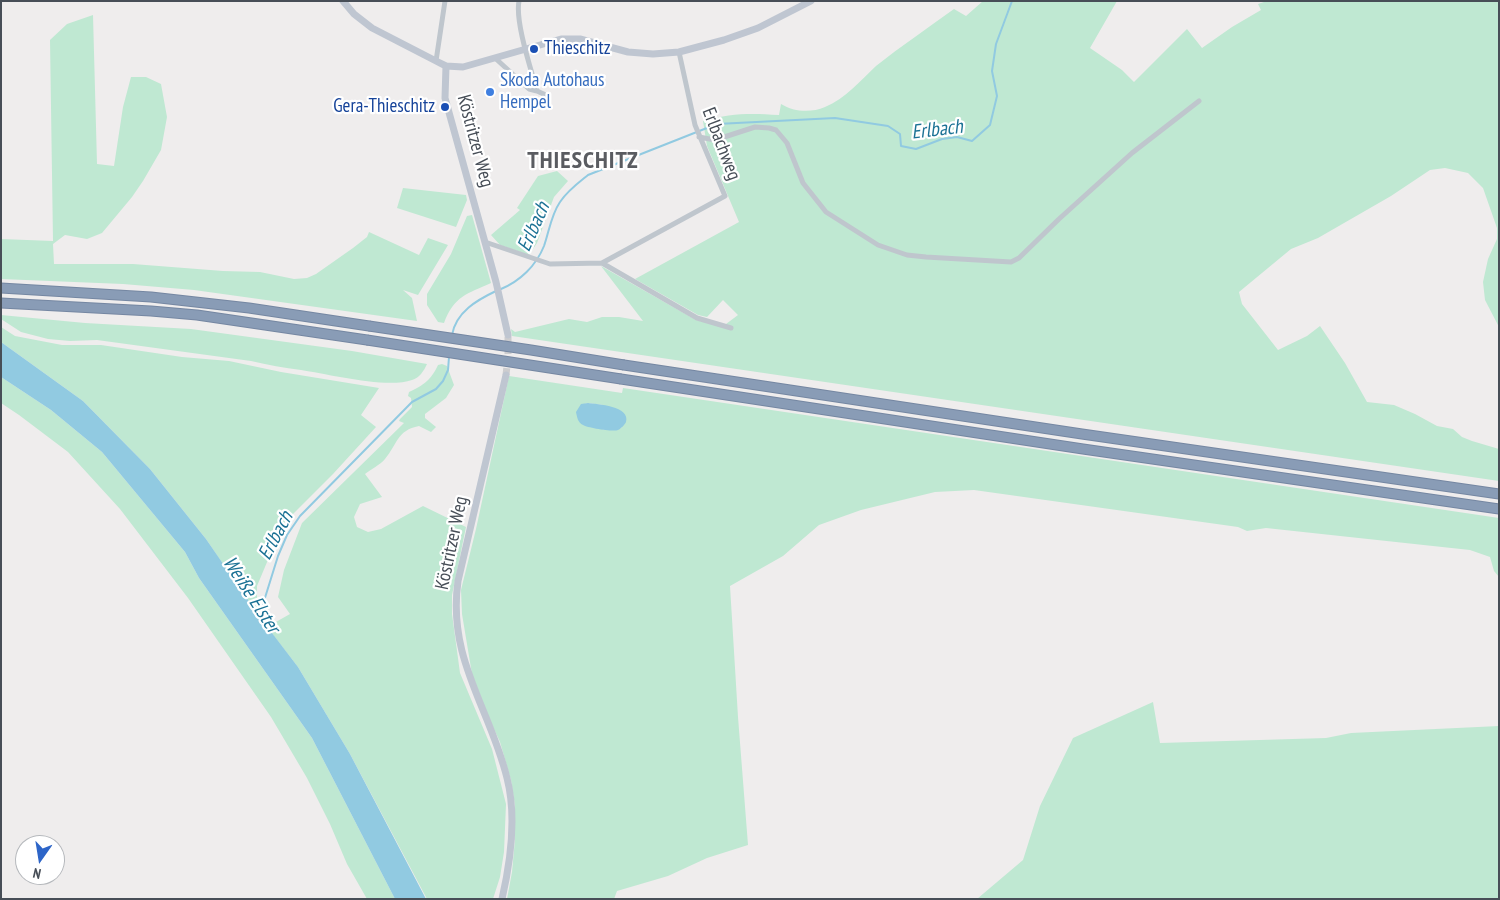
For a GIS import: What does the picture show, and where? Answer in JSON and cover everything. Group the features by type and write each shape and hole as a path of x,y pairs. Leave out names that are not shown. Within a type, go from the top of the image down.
{"highway":[{"path":"1,288 151,297 249,308 1082,434 1499,494"},
{"path":"1,303 197,315 1063,446 1499,509"}],"main road":[{"path":"343,1 354,14 372,28 436,62 446,66 462,67 560,39 580,39 628,52 653,54 679,52 724,40 758,28 811,1"},
{"name":"Köstritzer Weg","path":"446,66 444,98 496,282 508,335"},
{"name":"Köstritzer Weg","path":"502,899 510,853 511,802 508,781 503,761 484,717 460,649 455,599 506,375"}],"street":[{"path":"436,62 445,1"},
{"path":"519,1 518,11 525,50 537,91"},
{"name":"Erlbachweg","path":"602,262 725,196 695,126 679,52"},
{"path":"495,58 529,89 548,96"},
{"path":"699,135 715,140 756,127 776,130 787,143 803,183 826,212 878,245 907,255 1011,262 1018,258 1132,153 1199,101"},
{"path":"485,242 550,264 602,262 697,318 731,328"}],"green space":[{"path":"983,1 1117,1 1090,48 1122,70 1134,82 1187,29 1202,48 1261,10 1258,4 1267,1 1499,1 1499,327 1485,300 1483,282 1488,259 1497,239 1497,228 1483,188 1468,173 1445,168 1430,170 1391,196 1318,238 1291,249 1239,292 1242,304 1278,350 1307,336 1320,326 1345,363 1367,402 1394,405 1437,426 1453,429 1462,437 1499,449 1499,481 512,336 511,329 515,332 569,319 587,322 602,317 619,317 643,321 601,266 696,320 725,327 726,324 738,315 723,300 707,317 698,315 635,279 739,222 707,146 703,121 741,114 779,115 781,104 791,109 803,111 814,110 832,104 859,83 876,66 954,9 966,16"},
{"path":"93,15 97,164 114,166 123,107 131,77 146,77 161,84 167,117 161,150 132,197 102,233 87,239 65,235 53,244 54,264 133,264 260,272 294,279 307,278 316,274 367,237 369,232 419,255 428,238 448,245 418,295 403,290 412,298 417,321 194,290 123,284 1,279 1,239 53,241 50,40 67,24"},
{"path":"557,171 568,181 554,197 537,243 529,255 500,245 491,235 520,210 517,208 538,176"},
{"path":"403,188 466,195 467,200 456,227 397,208"},
{"path":"472,215 491,283 462,297 452,307 444,323 438,322 427,305 427,294 451,254 467,216"},
{"path":"1,315 85,323 191,329 352,351 427,364 421,374 412,380 388,383 373,382 251,361 97,340 70,341 48,339 21,332 1,319"},
{"path":"1,327 15,336 62,345 101,345 182,357 229,361 281,372 379,388 361,415 376,427 283,524 257,586 257,614 206,539 150,469 83,401 1,342"},
{"path":"438,365 447,366 454,385 446,398 425,414 425,418 436,427 431,432 419,426 406,431 383,461 365,474 382,497 360,504 354,517 357,527 368,532 381,529 423,506 466,527 452,595 452,614 460,673 492,749 506,804 504,852 500,877 493,899 427,899 350,754 298,667 267,627 290,614 278,597 284,570 302,523 404,423 399,421 412,407 411,398 408,396 409,392 426,382 433,375"},
{"path":"509,376 622,393 623,388 1499,518 1499,577 1494,571 1490,557 1470,550 1266,528 1247,531 1238,527 974,490 935,492 861,510 819,525 783,556 730,586 748,845 707,858 668,876 617,891 614,899 507,899 515,839 515,806 511,780 500,742 472,674 462,614 461,590","holes":["588,403 603,405 622,427 609,430 583,425 581,405"]},
{"path":"1,377 51,410 102,452 185,552 199,578 312,738 395,899 367,899 347,864 307,778 271,717 188,598 120,509 68,452 1,403"},
{"path":"1153,702 1160,743 1326,738 1351,733 1499,726 1499,899 977,899 1023,860 1040,806 1073,738"}],"water":[{"path":"1,342 83,401 150,469 206,539 259,616 298,667 350,754 426,899 395,899 312,738 199,578 185,552 102,452 51,410 1,377"},
{"path":"588,403 619,409 626,417 626,422 618,430 600,429 581,424 576,412 581,404"}],"waterway":[{"name":"Erlbach","path":"501,289 515,282 537,260 544,246 557,207 569,191 588,175 717,124 835,118 888,126 900,134 901,146 916,149 942,139 957,137 972,141 990,125 997,96 992,71 996,44 1012,1"},
{"name":"Erlbach","path":"452,335 454,327 463,313 482,298 496,291"},
{"name":"Erlbach","path":"259,617 278,556 287,535 300,516 412,402 436,389 443,381 448,370 449,357"}],"tunnel":[{"path":"506,375 508,335"}],"place":[{"name":"Thieschitz","path":"534,49"},
{"name":"Skoda Autohaus Hempel","path":"490,92"},
{"name":"Gera-Thieschitz","path":"445,107"}],"district":[{"name":"THIESCHITZ","path":"583,161"}],"water label":[{"name":"Weiße Elster","path":"251,595"}]}
